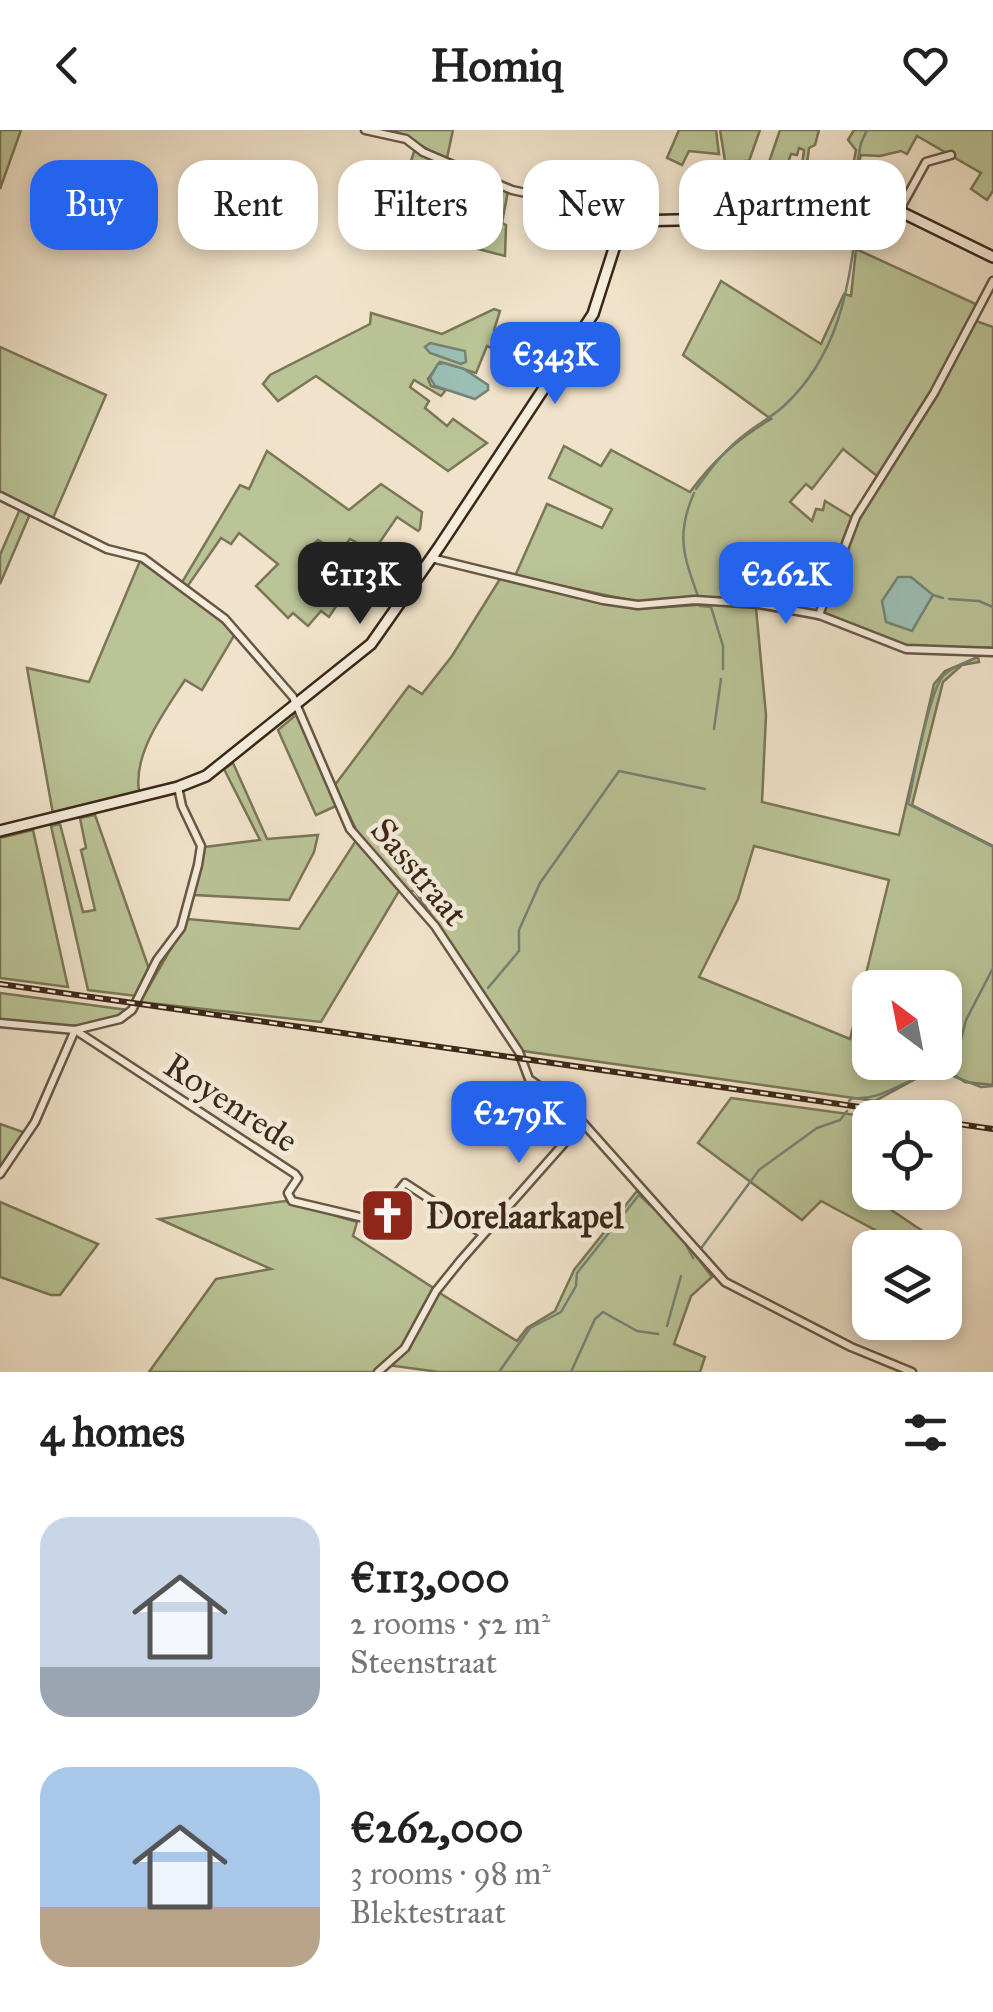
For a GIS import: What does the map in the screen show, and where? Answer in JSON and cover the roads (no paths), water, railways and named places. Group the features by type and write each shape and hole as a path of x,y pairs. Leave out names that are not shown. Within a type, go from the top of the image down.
{"street":[{"path":"366,130 406,138 423,152 523,192"},
{"path":"906,198 926,162 951,155"},
{"path":"906,216 993,257"},
{"path":"0,831 206,776 371,644 593,314 613,250"},
{"path":"819,615 856,517 934,393 993,282"},
{"name":"Sasstraat","path":"0,496 107,548 143,558 225,619 298,704 350,830 435,926 519,1052 529,1080 567,1104 582,1123"},
{"path":"432,558 638,605 709,600 819,615 906,649 993,652"},
{"path":"0,1023 75,1030 120,1019 128,1013 181,928 201,846 182,806 178,786"},
{"path":"0,1174 35,1122 75,1030"},
{"name":"Royenrede","path":"75,1030 295,1174 298,1178 288,1193 292,1201 374,1218 384,1213 405,1183 483,1234"},
{"path":"378,1372 405,1348 436,1290 582,1123 725,1282 851,1347 912,1372"}],"water":[{"path":"430,343 465,351 466,362 461,364 430,353 425,347"},
{"path":"438,364 464,369 488,385 488,390 475,399 435,386 430,378"},
{"path":"898,577 911,577 933,595 912,631 886,622 882,601"}],"waterway":[{"path":"858,160 867,130"},
{"path":"696,489 726,451 786,404 817,365 837,322 853,250"},
{"path":"694,493 683,533 698,596"},
{"path":"933,595 943,598"},
{"path":"949,599 979,601 993,607"},
{"path":"698,603 711,607 723,646 723,669"},
{"path":"979,656 952,669 939,683 908,804 993,847"},
{"path":"714,729 721,679"},
{"path":"488,988 519,951 519,930 540,883 619,771 705,789"},
{"path":"849,1101 878,1095 925,1076 952,1075 966,1020 993,968"},
{"path":"962,1080 981,1087 993,1086"},
{"path":"702,1247 759,1170 817,1128 840,1120 847,1111"},
{"path":"499,1372 530,1328 561,1312 576,1286 577,1273 639,1195 663,1217"},
{"path":"682,1237 693,1258"},
{"path":"667,1326 681,1276"},
{"path":"571,1372 595,1319 603,1312 637,1331 658,1334"}],"railway":[{"path":"0,984 852,1106"},
{"path":"962,1124 993,1129"}],"place":[{"name":"Dorelaarkapel","path":"387,1216"}]}
